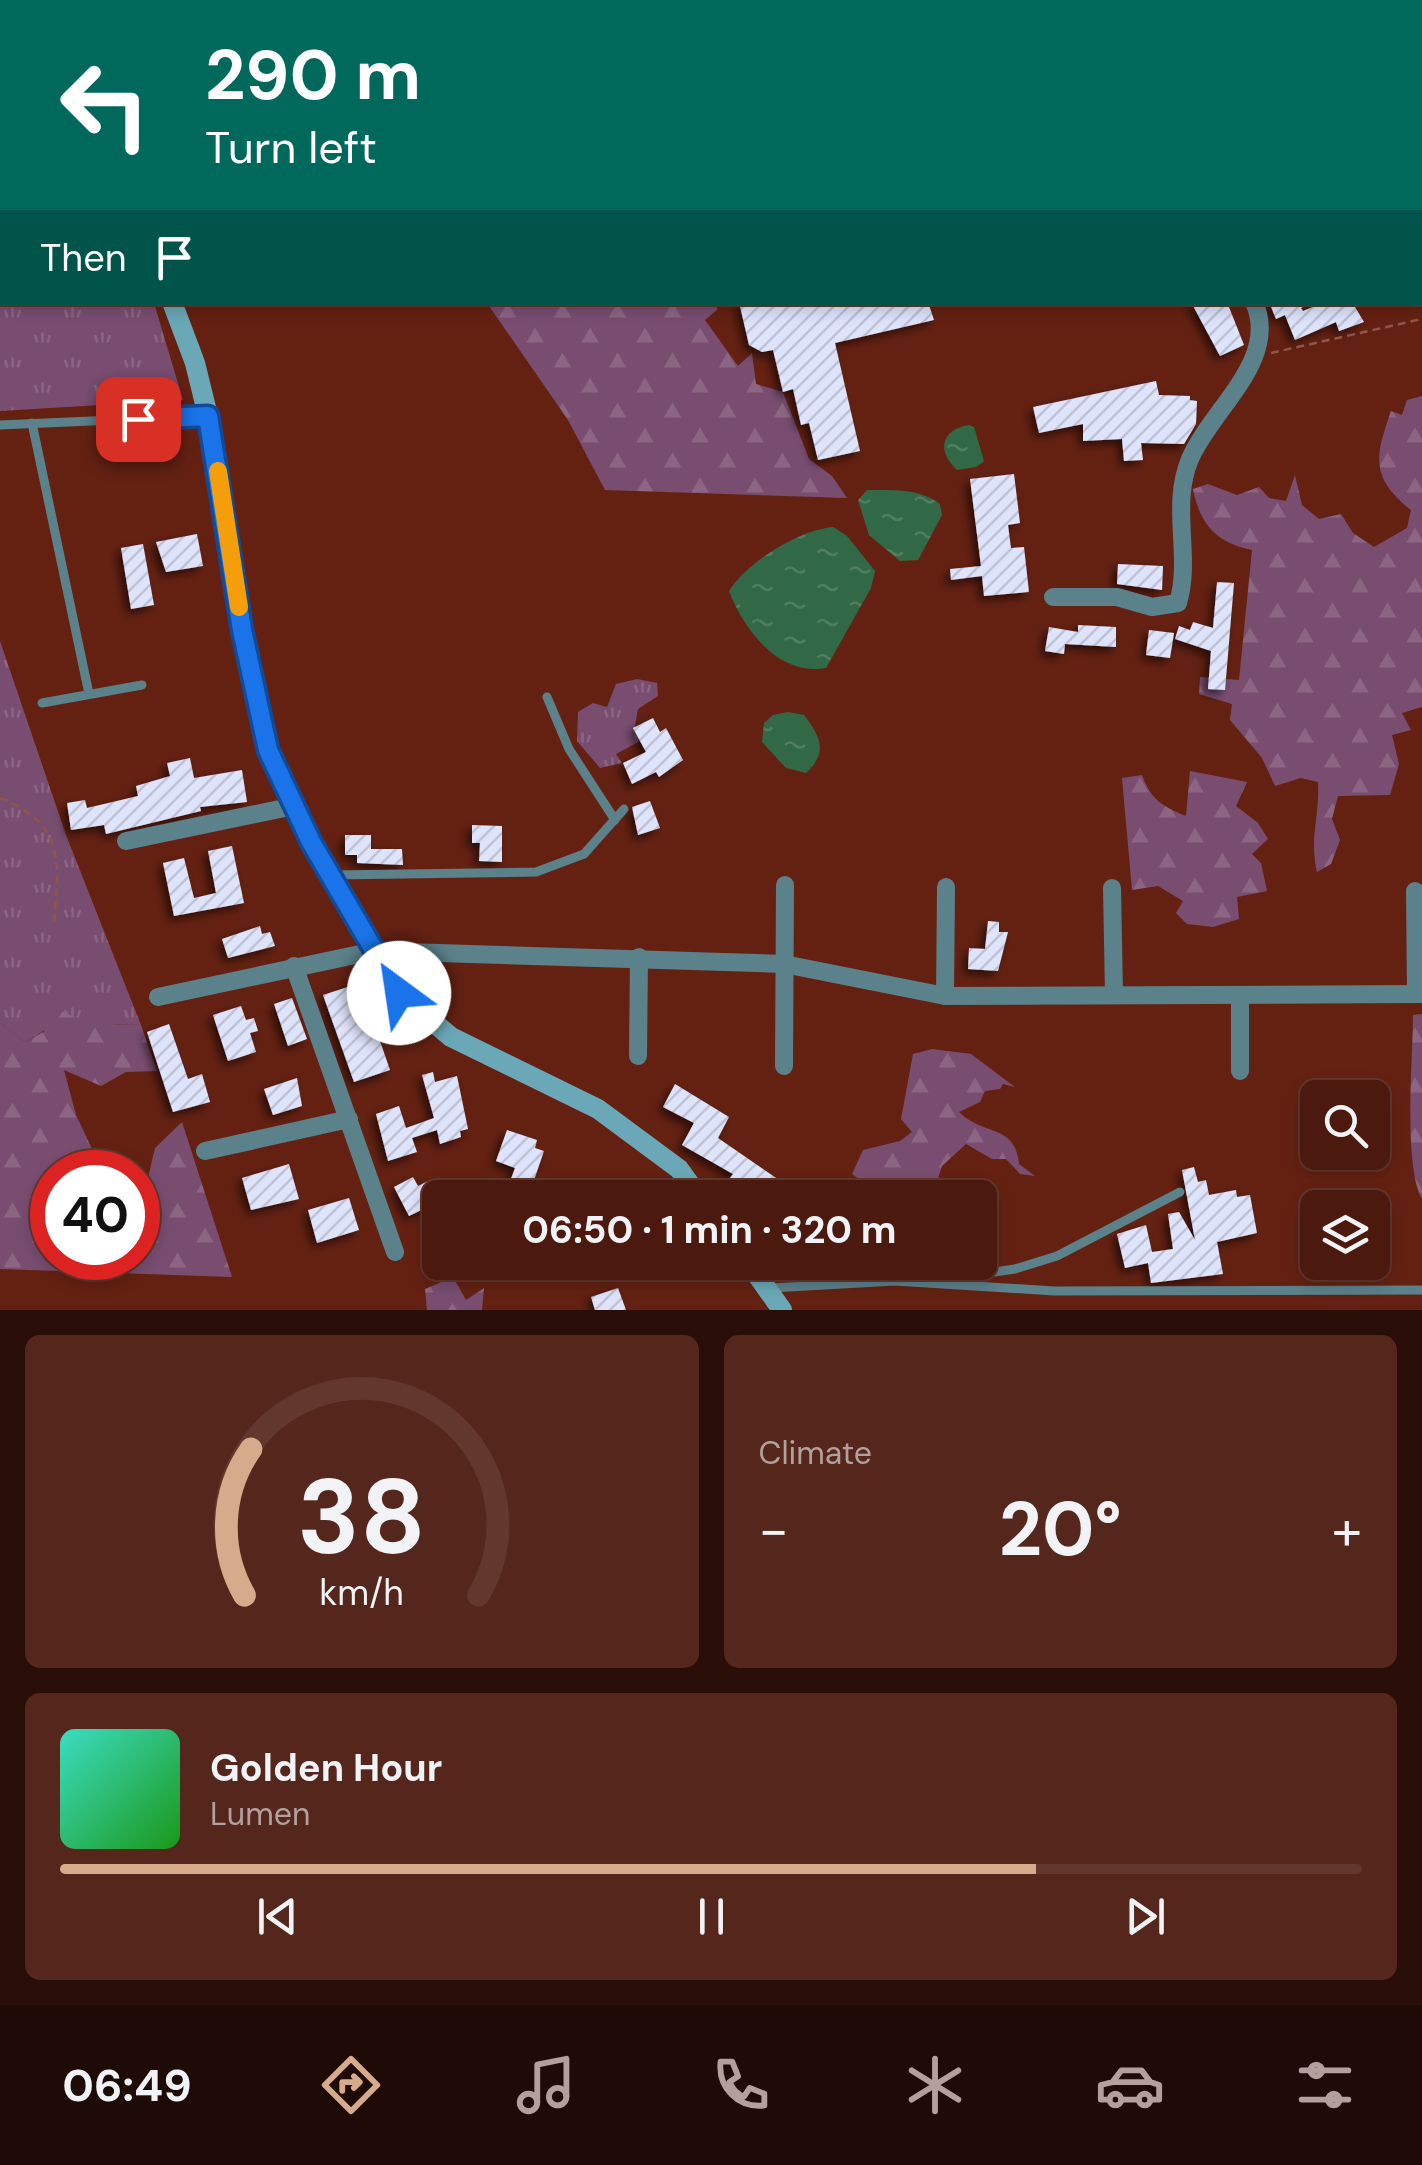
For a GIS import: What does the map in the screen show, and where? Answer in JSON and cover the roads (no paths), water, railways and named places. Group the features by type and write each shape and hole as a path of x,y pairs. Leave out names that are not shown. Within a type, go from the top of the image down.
{"street":[{"path":"173,305 195,363 208,416 242,630 268,750 330,875 374,951 399,993 451,1037 598,1110 678,1169 686,1180"},
{"path":"1053,597 1117,597 1152,606 1178,604 1186,579 1180,502 1190,460 1254,356 1262,321 1255,305"},
{"path":"126,841 294,806"},
{"path":"784,885 784,1066"},
{"path":"946,887 946,996"},
{"path":"1112,888 1114,996"},
{"path":"158,997 374,951 784,964 946,996 1419,994 1416,892"},
{"path":"638,1056 639,957"},
{"path":"294,966 396,1252"},
{"path":"1240,995 1240,1071"},
{"path":"205,1151 349,1119"},
{"path":"762,1280 782,1310"}],"lane":[{"path":"0,425 208,416"},
{"path":"32,423 89,694"},
{"path":"42,703 142,685"},
{"path":"547,697 569,749 614,820"},
{"path":"330,875 536,872 584,854 624,809"},
{"path":"927,1282 1015,1268 1057,1256 1180,1192"},
{"path":"768,1288 816,1283 927,1282 1054,1291 1422,1290"}],"water":[{"path":"974,427 984,461 976,467 957,470 946,455 945,442 952,431"},
{"path":"867,490 914,493 940,504 942,515 918,560 900,561 869,535 858,500"},
{"path":"833,527 847,536 875,571 871,588 826,668 809,669 793,665 766,648 744,621 729,591 748,569 775,549 805,534"},
{"path":"773,715 804,715 818,738 820,752 806,773 786,768 762,742 764,723"}]}
